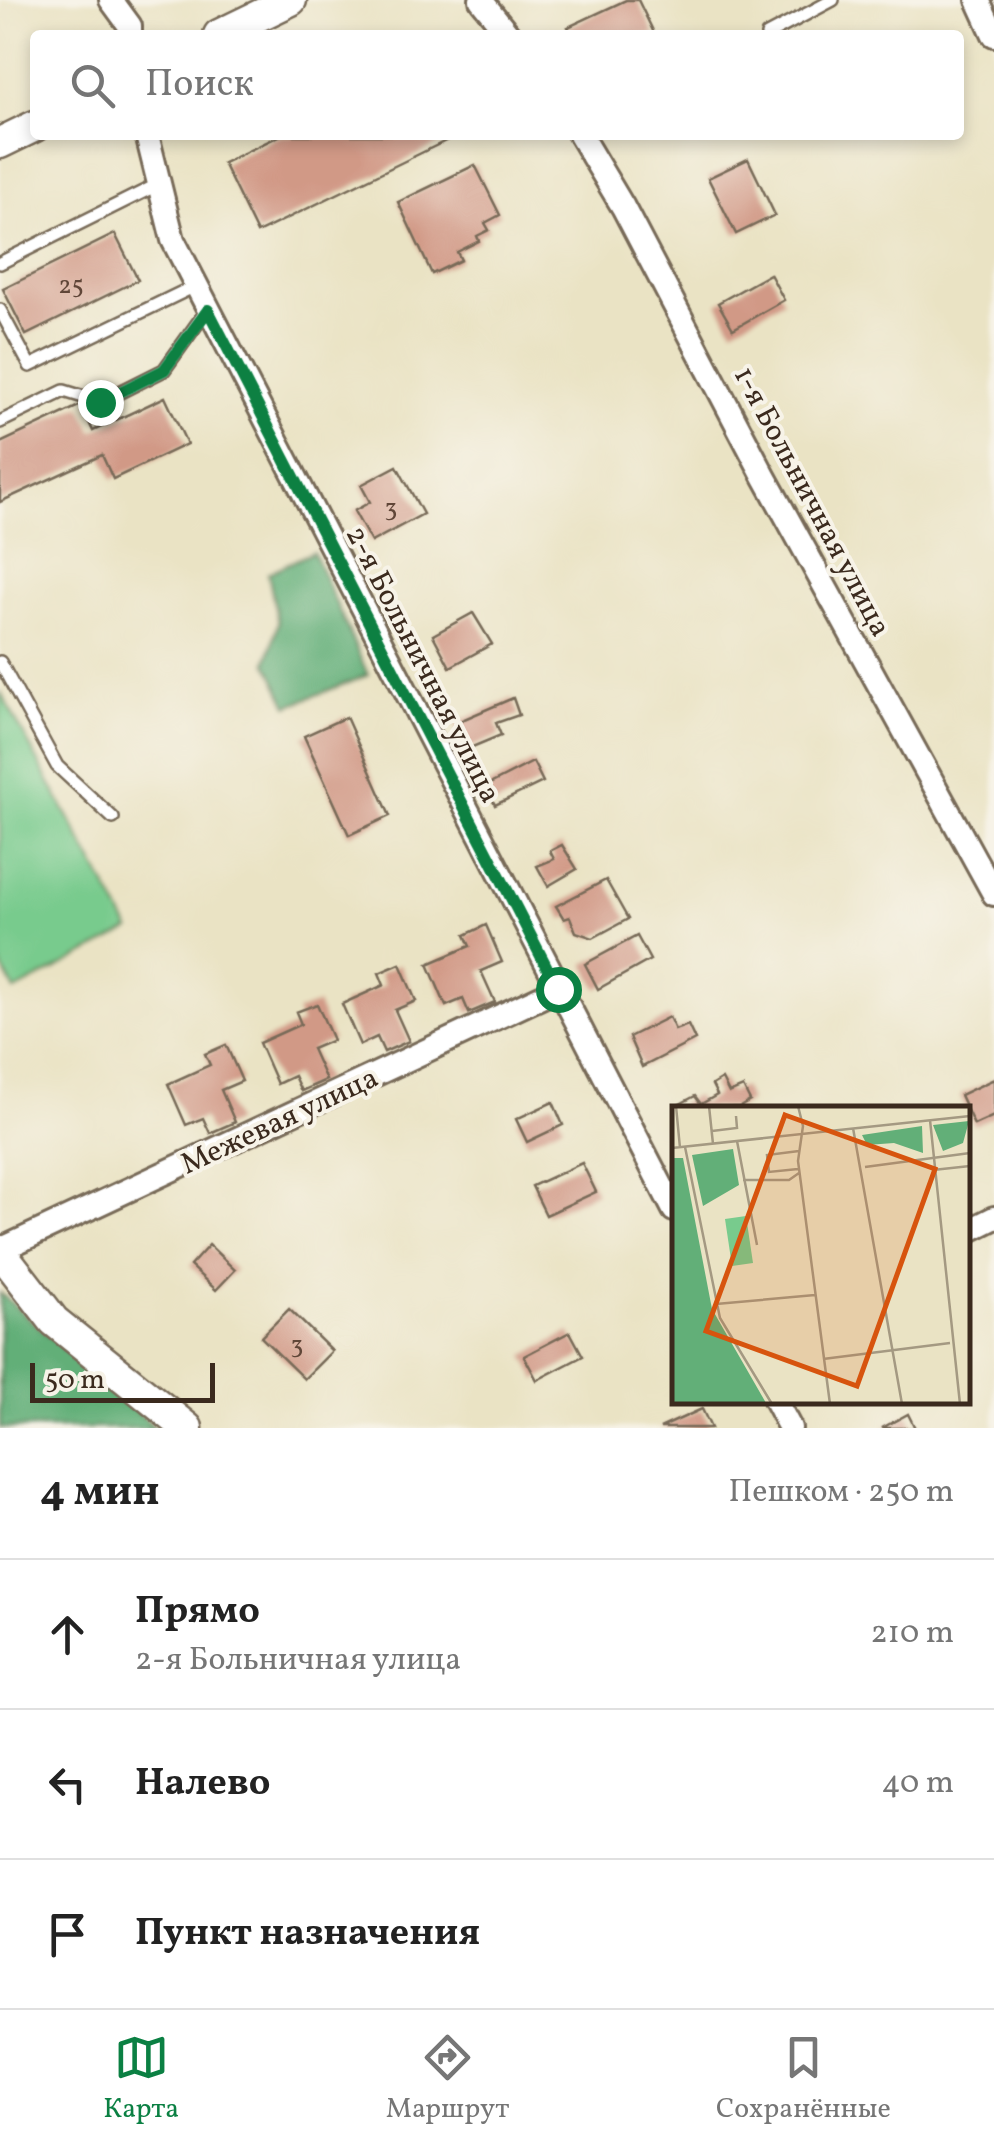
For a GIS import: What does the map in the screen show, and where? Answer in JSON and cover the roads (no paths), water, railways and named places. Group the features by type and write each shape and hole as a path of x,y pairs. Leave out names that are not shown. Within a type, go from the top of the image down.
{"street":[{"path":"111,0 130,30"},
{"path":"229,30 291,0"},
{"path":"482,0 504,30"},
{"path":"985,2 994,35"},
{"path":"0,143 30,128"},
{"name":"2-я Больничная улица","path":"148,140 173,240 195,286 672,1206"},
{"name":"1-я Больничная улица","path":"583,140 624,207 764,476 994,894"},
{"name":"Межевая улица","path":"188,1428 54,1321 0,1251 558,989"},
{"path":"969,1230 994,1218"},
{"path":"777,1403 790,1428"}],"lane":[{"path":"776,30 833,0"},
{"path":"0,263 159,184"},
{"path":"0,310 30,366 195,286"},
{"path":"0,422 64,392 100,402 164,370 208,310"},
{"path":"0,662 57,766 113,818"}]}
